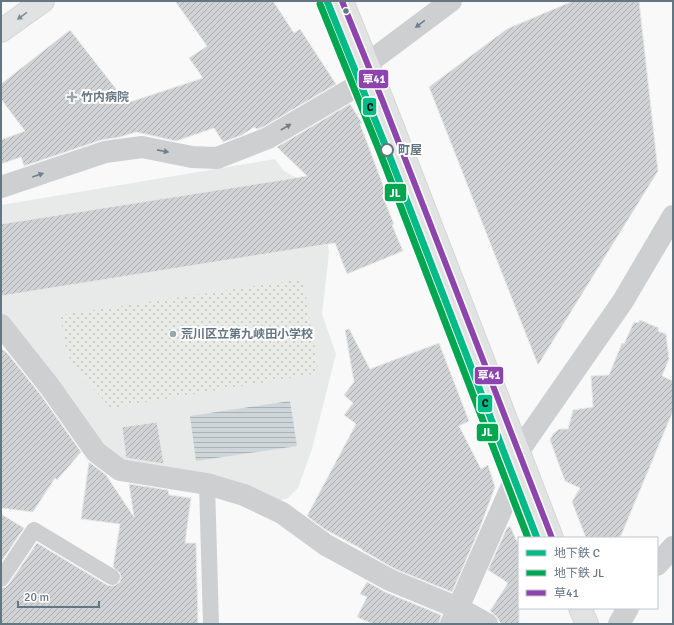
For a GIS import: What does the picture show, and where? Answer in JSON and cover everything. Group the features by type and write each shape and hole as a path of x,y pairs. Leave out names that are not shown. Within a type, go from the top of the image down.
{"main road":[{"path":"1,31 43,1"},
{"path":"342,1 552,537"},
{"path":"580,609 586,624"}],"street":[{"path":"1,187 105,152 142,147 192,157 217,158 268,138 370,70 451,1"},
{"path":"455,616 520,457 623,301 673,216"},
{"path":"1,326 50,387 96,452 120,470 207,484 244,496 282,513 326,545 455,616 487,624"},
{"path":"658,564 673,547"},
{"path":"618,624 627,609"}],"lane":[{"path":"207,484 211,624"},
{"path":"1,579 34,530 112,577"}],"shaded area":[{"name":"荒川区立第九峡田小学校","path":"275,159 283,170 319,192 329,252 322,314 336,354 312,449 298,488 288,498 275,502 123,462 103,449 1,312 1,205"},
{"path":"303,279 319,373 111,408 82,376 67,354 60,315"},
{"path":"290,401 297,446 196,461 190,416"}],"building":[{"path":"175,1 273,1 294,33 300,29 336,84 263,127 257,129 254,127 242,135 223,142 214,128 176,141 136,132 120,137 101,140 24,166 21,157 1,164 1,140 25,131 1,99 1,84 70,30 127,103 203,78 189,58 207,46"},
{"path":"573,1 639,1 658,171 538,365 429,87 507,29"},
{"path":"350,104 362,123 360,124 386,193 382,195 403,251 347,274 335,243 1,296 1,224 307,176 277,147"},
{"path":"640,320 659,328 658,331 666,334 669,359 662,376 673,381 673,411 620,537 586,537 572,502 580,488 565,481 550,440 553,434 559,429 568,429 573,410 593,407 591,376 609,375 622,343 624,344 634,322 638,323"},
{"path":"349,329 370,369 439,343 469,421 459,426 481,469 488,465 495,487 479,530 452,592 395,569 326,530 307,516 356,424 344,415 353,403 344,395 354,382 345,330"},
{"path":"1,348 8,354 40,394 81,452 57,480 55,478 33,512 1,508"},
{"path":"157,422 164,464 126,458 122,427"},
{"path":"89,462 106,475 134,517 129,484 168,490 169,495 191,498 185,543 196,543 198,624 1,624 1,588 6,587 9,584 37,543 107,585 116,585 120,582 120,573 113,567 120,524 81,519"},
{"path":"1,514 24,528 1,562"},
{"path":"510,526 518,544 519,624 502,624 490,611 508,583 488,570 507,528"},
{"path":"367,582 385,592 441,615 439,624 373,624 357,617 367,597 360,594"}],"metro line":[{"name":"C","path":"327,1 388,152 537,537"},
{"name":"JL","path":"320,4 381,155 528,537"}],"transit line":[{"name":"草41","path":"342,1 383,102 552,537"}],"place":[{"name":"竹内病院","path":"72,97"},
{"name":"町屋","path":"387,150"},
{"name":"荒川区立第九峡田小学校","path":"173,334"}]}
